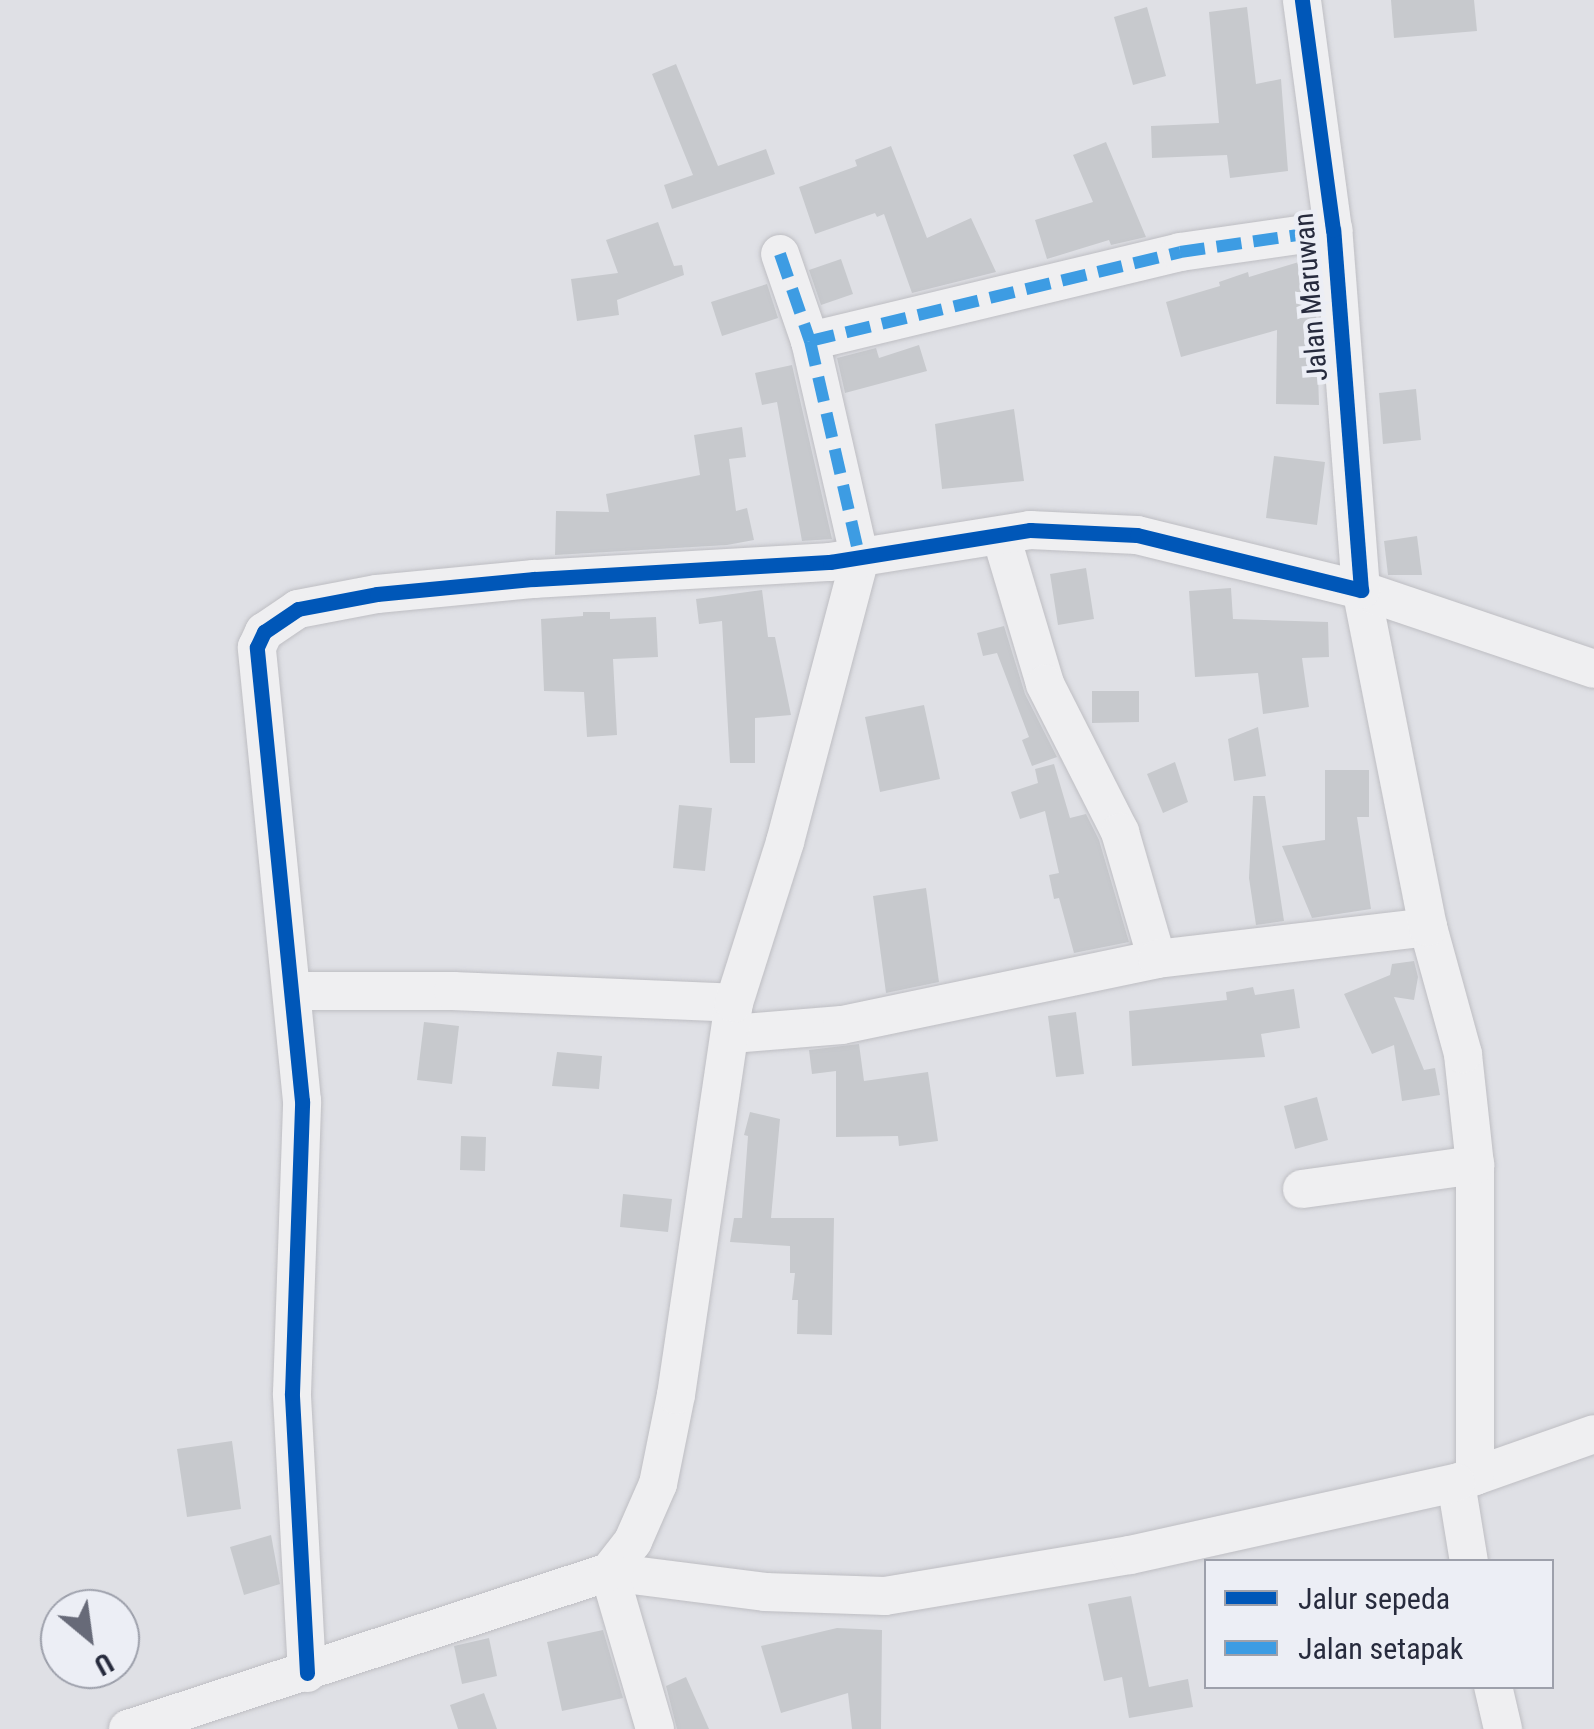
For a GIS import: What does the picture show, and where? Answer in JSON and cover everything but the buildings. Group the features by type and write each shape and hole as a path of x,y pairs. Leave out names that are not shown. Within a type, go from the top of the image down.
{"street":[{"name":"Jalan Maruwan","path":"1302,0 1333,230 1361,590 1428,928 1463,1054 1475,1165 1465,1480 1469,1559"},
{"path":"810,341 1180,252 1333,230"},
{"path":"609,1572 632,1541 658,1484 733,1019 860,559 810,341 780,254"},
{"path":"306,1673 292,1393 302,1101 257,647 278,619 328,601 423,589 860,559 1064,529 1137,536 1361,590 1594,669"},
{"path":"1000,536 1045,684 1120,832 1157,958"},
{"path":"294,991 452,990 733,1019 842,1025 1157,958 1428,928"},
{"path":"1302,1189 1475,1165"},
{"path":"145,1726 609,1572 765,1592 885,1596 1130,1555 1465,1480 1594,1434"},
{"path":"609,1572 654,1729"},
{"path":"1494,1689 1502,1729"}],"marked path":[{"path":"810,341 1180,252 1333,230"},
{"path":"780,254 810,341 860,559"}],"cycle path":[{"path":"307,1673 292,1393 302,1101 257,647 264,632 298,609 377,594 534,579 830,562 1030,530 1137,535 1361,590 1333,230 1302,0"}]}
